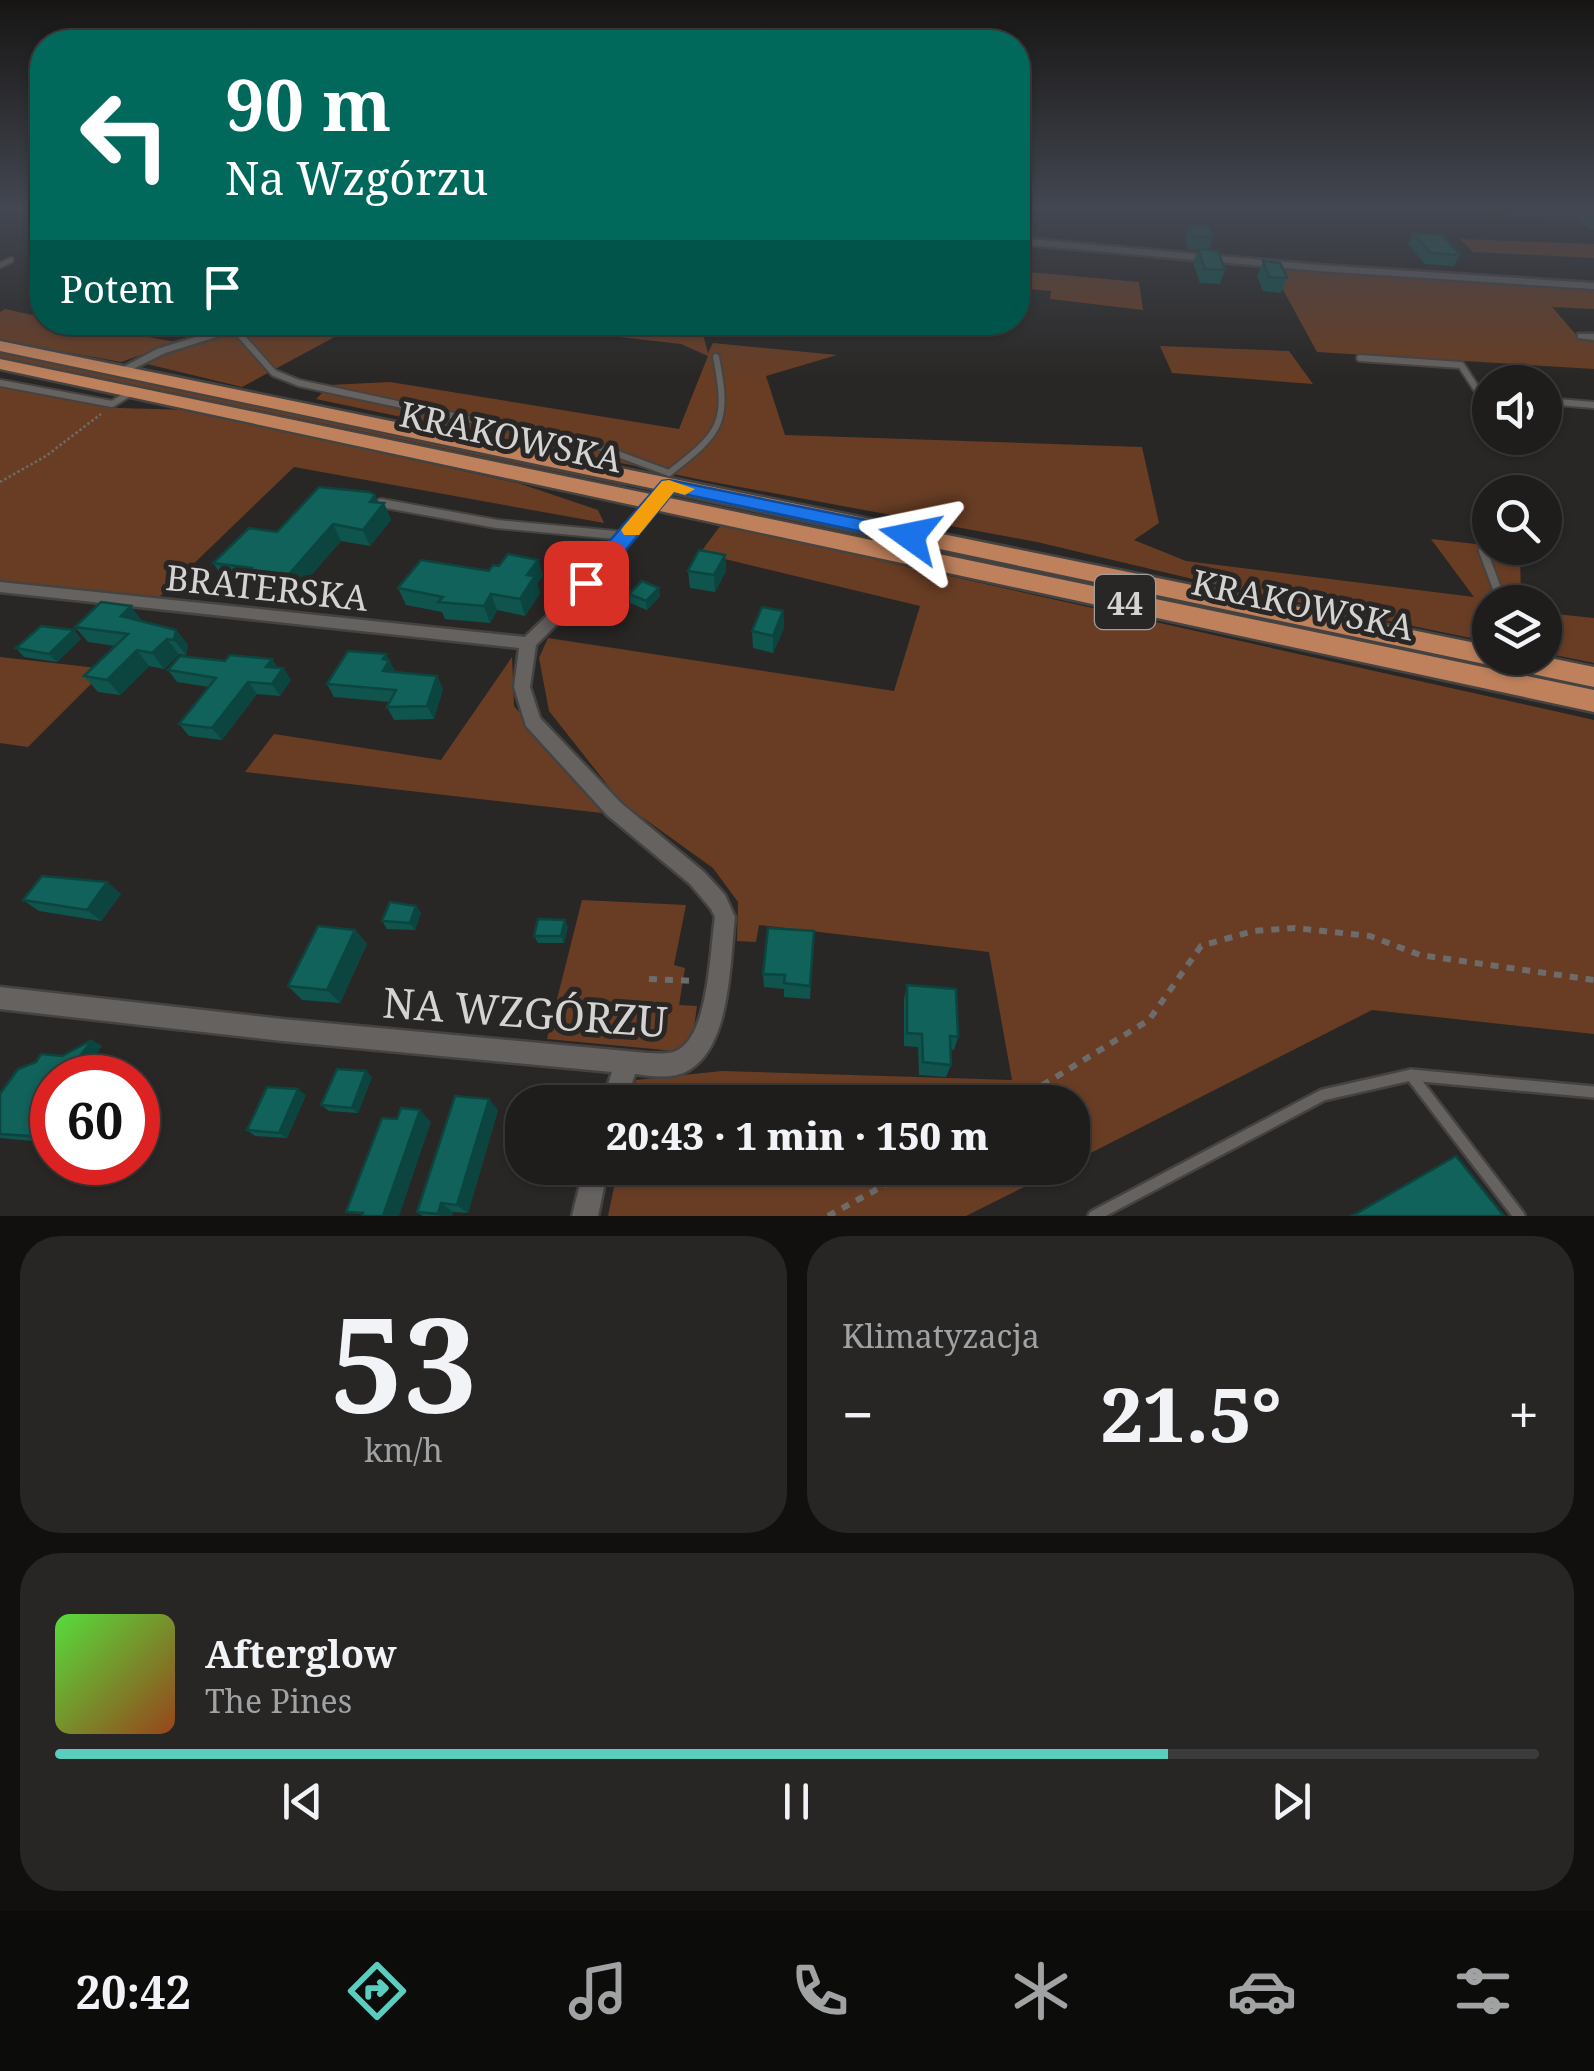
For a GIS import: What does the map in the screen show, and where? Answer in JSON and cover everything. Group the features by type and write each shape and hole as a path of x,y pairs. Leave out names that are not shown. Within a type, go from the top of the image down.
{"main road":[{"name":"KRAKOWSKA","path":"0,346 1472,652"},
{"name":"KRAKOWSKA","path":"0,364 131,392 665,487 1594,701"},
{"path":"1562,670 1594,678"}],"street":[{"path":"1294,266 1594,286"},
{"path":"121,371 204,335"},
{"path":"528,643 626,536 665,487"},
{"name":"BRATERSKA","path":"0,587 528,643"},
{"name":"NA WZGÓRZU","path":"0,998 282,1030 626,1062 678,1064 694,1054 710,1024 724,917 718,902 697,878 614,809 532,721 522,687 528,643"},
{"path":"619,1085 626,1062"},
{"path":"584,1216 592,1185"}],"lane":[{"path":"242,335 274,372 299,382 599,447 665,487 708,440 725,404 716,358"},
{"path":"1360,358 1462,365 1472,381"},
{"path":"0,383 112,404 131,392"},
{"path":"1562,403 1594,406"},
{"path":"380,503 497,524 626,536"},
{"path":"1094,1216 1322,1095 1411,1075 1594,1092"},
{"path":"1411,1075 1519,1216"}],"path":[{"path":"0,482 46,456 112,404"},
{"path":"1044,1085 1149,1020 1201,946 1253,931 1295,928 1370,936 1420,955 1594,980"},
{"path":"650,979 699,981"},
{"path":"828,1216 885,1185"}],"shaded area":[{"path":"1270,266 1594,288 1594,309 1552,307 1579,338 1594,340 1594,369 1317,352"},
{"path":"1030,272 1139,282 1143,310 1050,299 1051,291 1030,289"},
{"path":"5,309 30,314 30,335 137,335 175,342 197,335 338,335 242,387 147,364 171,344 121,362 0,340 0,312"},
{"path":"602,335 703,335 708,353 713,343 837,355 766,376 785,435 1142,447 1159,523 1134,540 1186,561 1472,597 1472,638 1239,590 1037,542 702,480 316,399 330,385 390,382 679,429 708,356 681,344"},
{"path":"1160,346 1289,351 1313,384 1172,373"},
{"path":"0,351 624,483 626,486 0,357"},
{"path":"0,387 119,408 187,410 521,484 598,510 604,523 294,467 155,601 0,581"},
{"path":"721,525 1594,720 1594,1034 1372,1010 1090,1153 1090,1085 635,1085 636,1080 722,1071 1012,1080 989,952 759,925 756,942 737,941 738,902 713,868 621,802 549,711 539,658 548,638 894,691 920,606 700,553"},
{"path":"1431,539 1472,544 1472,565 1520,565 1521,585 1472,585 1472,594"},
{"path":"1562,615 1594,618 1594,663 1562,656"},
{"path":"0,657 106,669 28,747 0,743"},
{"path":"512,657 514,706 602,813 245,772 274,734 441,760"},
{"path":"582,900 686,905 674,965 685,968 679,1005 697,1006 693,1035 675,1051 547,1039"},
{"path":"614,1185 1028,1185 966,1216 608,1216"}],"building":[{"path":"1204,266 1223,266 1225,270"},
{"path":"1265,266 1281,266 1287,278 1269,277"},
{"path":"319,487 369,492 375,495 370,502 384,503 363,530 333,524 289,574 279,578 247,574 252,568 213,563 249,528 277,532"},
{"path":"699,550 725,555 714,575 688,571"},
{"path":"508,554 538,560 527,575 535,576 520,599 491,594 484,606 438,602 443,597 398,588 421,560 489,571"},
{"path":"642,581 659,588 646,601 629,594"},
{"path":"101,602 131,606 121,616 176,630 174,640 167,639 152,653 137,650 107,680 84,676 128,634 75,627"},
{"path":"762,607 783,611 773,636 752,631"},
{"path":"41,626 74,630 49,654 16,648"},
{"path":"348,651 386,654 383,659 389,660 383,671 437,676 427,706 387,707 396,690 327,684"},
{"path":"230,655 272,659 266,667 283,668 272,684 248,682 212,728 179,724 216,678 168,670 180,656 225,661"},
{"path":"42,876 107,882 87,910 23,900"},
{"path":"390,902 416,906 410,923 382,921"},
{"path":"538,919 565,920 561,936 534,936"},
{"path":"318,926 355,930 327,990 288,986"},
{"path":"768,928 814,931 810,986 784,983 785,975 763,974"},
{"path":"907,985 956,989 958,1037 950,1036 951,1065 923,1062 922,1034 907,1033"},
{"path":"92,1040 81,1055 64,1055"},
{"path":"30,1064 30,1136 0,1134 0,1094 18,1069"},
{"path":"337,1069 366,1071 352,1108 321,1105"},
{"path":"267,1087 298,1089 279,1133 247,1130"},
{"path":"455,1096 489,1099 457,1205 441,1203 438,1214 417,1212"},
{"path":"401,1108 420,1110 383,1216 346,1212 382,1118 397,1119"},
{"path":"1456,1156 1504,1216 1352,1216"}],"slow traffic":[{"path":"631,530 669,486 685,489"}],"route":[{"path":"586,583 669,486 910,536"}]}
